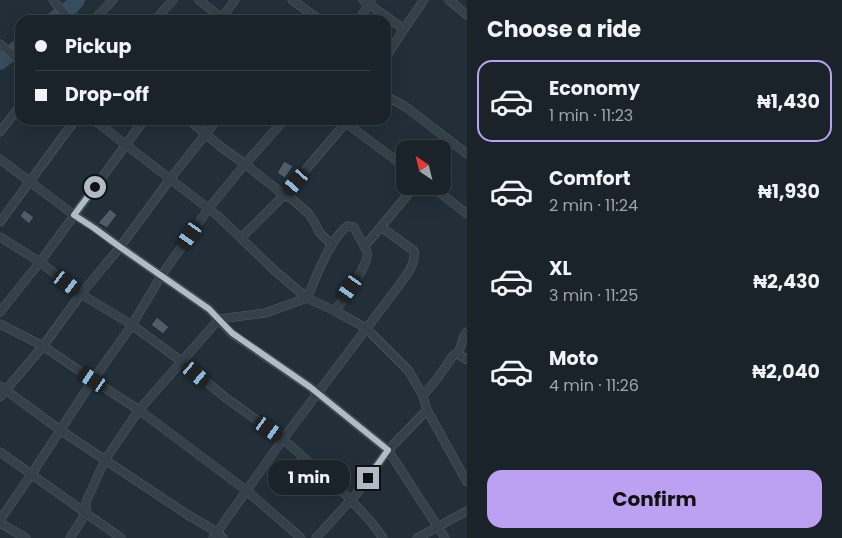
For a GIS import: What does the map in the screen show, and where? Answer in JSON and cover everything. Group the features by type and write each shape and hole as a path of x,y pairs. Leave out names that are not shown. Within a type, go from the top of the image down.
{"street":[{"path":"53,0 66,15"},
{"path":"99,15 113,0"},
{"path":"160,15 173,0"},
{"path":"199,0 217,15"},
{"path":"225,15 235,0"},
{"path":"292,0 313,15"},
{"path":"391,49 424,0"},
{"path":"449,0 467,15"},
{"path":"361,15 368,1 386,15"},
{"path":"391,19 404,29"},
{"path":"2,47 15,58"},
{"path":"391,99 406,107 467,154"},
{"path":"0,132 15,112"},
{"path":"0,222 71,125"},
{"path":"100,125 209,208 306,298 366,328 409,371 424,396 427,410 467,482"},
{"path":"0,312 40,262 140,125"},
{"path":"195,125 221,148 292,199 308,213 320,233 332,245"},
{"path":"0,397 3,388 43,346 81,294 120,247 213,125"},
{"path":"26,538 0,522 93,380 132,325 161,276 209,208 280,125"},
{"path":"242,237 284,195 344,125"},
{"path":"351,125 396,160"},
{"path":"0,159 74,215 209,309 232,333 318,394 388,450 446,538"},
{"path":"364,247 408,195"},
{"path":"442,195 467,214"},
{"path":"70,538 86,513 86,502 105,460 139,410 219,319 265,313 306,298 342,229 348,226 354,227 367,253 366,261 358,277 335,311"},
{"path":"3,388 60,430 218,536 284,439 412,266 415,258 414,251 381,227"},
{"path":"0,238 40,262 81,294 132,325 181,361 226,398 284,439 351,500 372,523 382,538"},
{"path":"0,324 43,346 139,410 247,491 301,538"},
{"path":"424,396 452,357 458,354 467,332"},
{"path":"458,354 467,360"},
{"path":"316,538 351,500 388,450 427,410"},
{"path":"0,452 121,538"},
{"path":"417,538 467,511"}],"building":[{"path":"284,161 293,166 285,178 277,173"},
{"path":"110,209 117,215 107,228 98,223"},
{"path":"24,210 34,217 29,224 20,216"},
{"path":"157,317 169,327 163,334 151,325"}],"waterway":[{"path":"60,15 77,0"},
{"path":"0,62 15,50"}],"route":[{"path":"95,187 74,215 209,309 232,333 310,387 388,450 368,478"}]}
